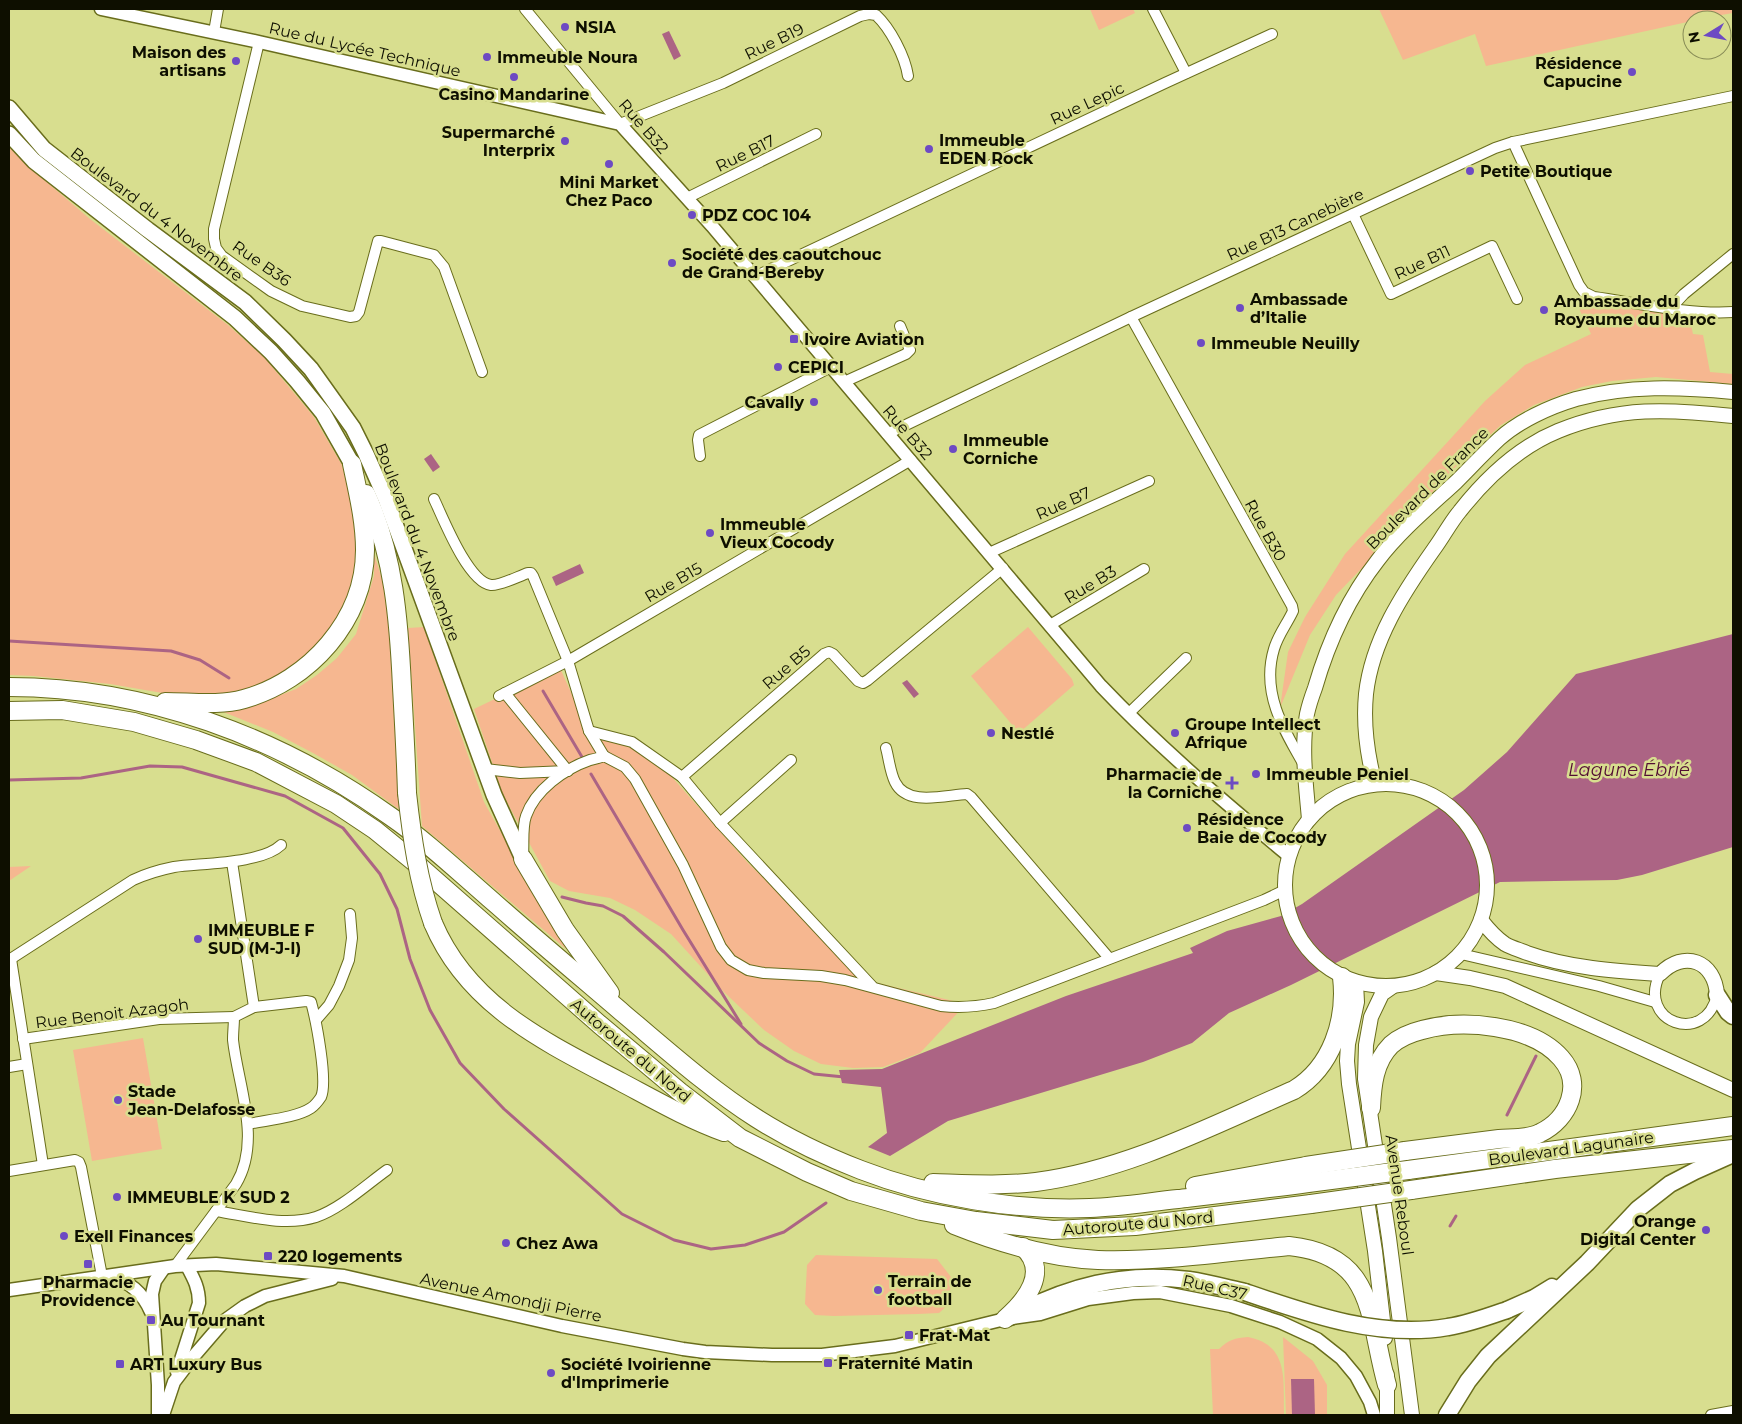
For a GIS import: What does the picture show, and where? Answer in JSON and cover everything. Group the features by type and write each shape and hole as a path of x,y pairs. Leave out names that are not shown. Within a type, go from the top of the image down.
{"highway":[{"path":"143,702 210,703 243,700 284,682 304,669 323,652 339,632 351,610 363,571 365,551 363,525 352,464"},
{"path":"352,464 371,505 393,582 399,626 407,793 413,842 419,876 433,923 452,959 465,977 502,1013 526,1030 567,1054 699,1123 740,1138"},
{"name":"Autoroute du Nord","path":"9,687 63,689 143,702 205,720 270,745 348,787 393,817 437,853 698,1076 755,1117 819,1152 863,1171 963,1198 1056,1208 1130,1205 1308,1183"},
{"name":"Autoroute du Nord","path":"9,711 62,710 143,724 196,740 256,762 336,804 375,830 418,865 598,1024 680,1092 740,1138 807,1172 851,1191 921,1211 1014,1226 1053,1230 1135,1226 1311,1204"},
{"path":"523,858 565,930 628,1018"},
{"path":"898,1182 989,1185 1037,1182 1077,1174 1150,1152 1294,1090 1314,1075 1333,1046 1343,1008 1343,977"},
{"path":"1717,995 1728,1012 1733,1016"},
{"path":"1130,1205 1193,1186 1306,1166 1540,1133 1559,1120 1571,1101 1574,1092 1569,1072 1561,1058 1530,1037 1494,1027 1472,1024 1451,1025 1408,1034 1400,1038 1386,1052 1374,1075 1371,1108"},
{"name":"Boulevard Lagunaire","path":"1308,1183 1733,1126"},
{"name":"Boulevard Lagunaire","path":"1311,1204 1555,1169 1733,1149"},
{"path":"1448,1415 1468,1381 1488,1356 1587,1263 1626,1220 1653,1195 1695,1170 1733,1154"},
{"path":"921,1211 974,1233 1023,1248 1055,1255 1098,1260 1136,1259 1289,1246 1308,1248 1324,1253 1342,1263 1358,1282 1365,1295 1373,1320 1379,1357 1387,1385"},
{"path":"1006,1320 1025,1298 1035,1275 1031,1254 1023,1248"},
{"path":"1006,1320 1039,1302 1062,1293 1124,1279 1159,1278 1190,1280 1245,1292 1291,1308 1346,1323 1374,1328 1416,1330 1446,1328 1479,1320 1534,1298 1587,1263"}],"main road":[{"name":"Boulevard du 4 Novembre","path":"9,108 44,149 245,302 310,369 336,403 366,454 386,500 494,795 523,858"},
{"name":"Boulevard du 4 Novembre","path":"9,134 34,161 235,318 271,352 322,413 352,464"},
{"name":"Boulevard de France","path":"1308,819 1304,765 1307,714 1320,672 1334,634 1353,599 1378,559 1410,526 1500,438 1533,416 1574,400 1603,393 1652,388 1687,388 1733,392"},
{"path":"1375,784 1364,726 1366,693 1372,662 1388,622 1411,582 1459,512 1482,486 1507,462 1534,444 1558,431 1612,414 1668,410 1733,416"},
{"path":"1375,784 1403,785 1420,790 1452,809 1464,822 1479,847 1486,876 1485,904 1481,920 1471,940 1461,954 1436,973 1422,980 1392,987 1376,986 1343,977 1314,956 1304,946 1294,927 1287,906 1285,890 1289,856 1299,833 1308,819 1329,801 1344,793 1359,787 1375,784"},
{"path":"1481,920 1508,946 1550,960 1604,970 1660,974 1667,966 1676,962 1686,960 1696,962 1706,967 1712,975 1717,985 1717,995"},
{"path":"1436,973 1505,986 1733,1090"},
{"path":"1343,977 1357,1002 1348,1044 1348,1068 1383,1314 1387,1415"},
{"name":"Avenue Reboul","path":"1392,987 1382,994 1371,1017 1366,1045 1365,1079 1371,1108 1412,1415"}],"street":[{"name":"Rue du Lycée Technique","path":"101,9 214,32 620,124"},
{"path":"214,32 218,9"},
{"name":"Rue B32","path":"525,9 620,124 712,226 1096,679 1128,714 1240,816 1289,856"},
{"path":"1153,9 1186,73"},
{"name":"Rue B19","path":"620,124 723,83 860,16 869,14 876,14 889,30 905,61 908,76"},
{"name":"Rue Lepic","path":"754,277 1272,34"},
{"name":"Rue B36","path":"259,42 214,229 216,248 222,256 271,291 302,306 350,317 356,316 359,312 378,241 434,255 444,267 482,372"},
{"name":"Rue B13 Canebière","path":"888,434 1131,317 1513,142 1733,96"},
{"name":"Rue B17","path":"686,198 816,134"},
{"path":"1513,142 1584,292 1594,297 1671,308 1714,313 1733,312"},
{"name":"Rue B11","path":"1353,214 1391,294 1492,246 1517,299"},
{"path":"1671,308 1684,294 1733,254"},
{"name":"Rue B30","path":"1131,317 1292,606 1293,611 1274,647 1270,664 1271,687 1275,711 1281,726 1304,765"},
{"path":"844,382 906,354 910,350 900,326"},
{"path":"700,456 699,435 830,367"},
{"name":"Rue B15","path":"568,771 502,695 568,661 911,460"},
{"name":"Rue B7","path":"989,553 1149,481"},
{"path":"434,499 460,554 475,575 486,584 493,586 531,573 568,661 589,730 604,756 626,767 635,779 683,865 722,947 731,960 748,970 764,973 821,976 873,986 941,1006 976,1007 994,1003 1264,900 1285,890"},
{"name":"Rue B5","path":"682,777 824,654 829,652 833,654 858,681 863,683 1003,568"},
{"name":"Rue B3","path":"1050,625 1144,569"},
{"path":"1128,714 1186,658"},
{"path":"589,730 632,742 682,777 720,823 873,986"},
{"path":"886,748 894,780 900,790 910,796 967,794 971,797 1108,958"},
{"path":"523,858 525,817 533,801 551,782 568,771 604,756"},
{"path":"720,823 791,760"},
{"path":"485,769 520,773 568,771"},
{"path":"42,1166 10,960 145,874 173,867 232,862 274,852 281,845"},
{"path":"232,862 254,1007"},
{"path":"316,1020 329,1005 349,960 352,938 350,914"},
{"path":"1461,954 1599,986 1655,1002"},
{"path":"1660,974 1655,983 1655,1002 1666,1018 1675,1023 1684,1025 1694,1024 1703,1020 1715,1005 1717,995"},
{"path":"158,1415 152,1294 155,1281 175,1267 241,1175 245,1161 248,1124 233,1038 234,1017 254,1007 310,1002 316,1020 324,1083 321,1097 312,1108 299,1114 248,1124"},
{"name":"Rue Benoit Azagoh","path":"23,1039 159,1019 234,1017"},
{"path":"9,1067 27,1064"},
{"path":"9,1166 9,1171 75,1160 79,1162 102,1276 128,1283 146,1300 154,1318"},
{"path":"216,1210 267,1220 302,1220 332,1209 387,1170"},
{"name":"Avenue Amondji Pierre","path":"9,1290 102,1276 216,1264 344,1276 562,1326 683,1349 731,1354 822,1354 858,1351 895,1346 1006,1320"},
{"path":"163,1415 199,1303 199,1291 195,1281 175,1267"},
{"path":"174,1382 209,1337 224,1321 245,1306 265,1296 344,1276"},
{"name":"Rue C37","path":"1006,1320 1040,1314 1088,1299 1133,1293 1160,1292 1231,1306 1280,1322 1317,1339 1342,1358 1356,1376 1370,1402 1374,1415"},
{"path":"1711,1415 1733,1411"}],"shaded area":[{"path":"1090,9 1133,9 1135,13 1099,30"},
{"path":"1379,9 1733,9 1732,13 1732,10 1682,10 1682,23 1486,66 1475,34 1403,60"},
{"path":"9,147 28,166 90,219 228,325 264,357 314,417 342,465 359,526 356,575 336,623 318,647 279,677 240,693 174,695 110,684 9,675"},
{"path":"1574,298 1689,316 1693,334 1703,335 1710,372 1733,374 1733,384 1656,377 1612,381 1582,387 1534,405 1501,425 1450,472 1410,518 1336,595 1310,635 1280,708 1288,652 1305,617 1345,554 1485,401 1525,365 1591,334"},
{"path":"374,554 383,582 389,628 400,810 352,775 313,753 273,732 221,711 250,707 296,689 337,658 356,634 374,576"},
{"path":"424,627 484,802 566,949 422,826 408,628"},
{"path":"1028,627 1072,679 1074,685 1019,733 971,676"},
{"path":"560,668 587,728 627,745 671,776 748,863 869,981 966,1004 920,1053 883,1067 853,1068 821,1064 794,1051 764,1030 724,992 671,934 635,910 610,898 569,891 550,881 503,795 474,709"},
{"path":"31,866 9,881 9,867"},
{"name":"Stade Jean-Delafosse","path":"143,1038 162,1149 92,1161 73,1050"},
{"name":"Terrain de football","path":"816,1255 937,1259 951,1277 949,1304 939,1313 815,1315 805,1304 807,1265"},
{"path":"1248,1337 1262,1341 1278,1356 1283,1378 1284,1415 1213,1415 1210,1349 1219,1349 1232,1340"},
{"path":"1283,1337 1313,1361 1327,1385 1327,1415 1286,1415"}],"water":[{"path":"669,31 681,56 674,60 662,34"},
{"path":"431,454 440,467 433,472 424,459"},
{"path":"580,564 584,573 556,586 552,577"},
{"name":"Lagune Ébrié","path":"1733,634 1733,847 1642,875 1617,880 1500,882 1291,985 1229,1013 1192,1043 1143,1062 948,1121 890,1156 868,1147 887,1133 881,1087 842,1083 839,1070 882,1069 1066,996 1193,953 1190,948 1227,931 1281,916 1302,904 1464,790 1507,752 1576,674"},
{"path":"907,680 919,694 914,698 902,683"},
{"path":"1291,1379 1314,1379 1315,1415 1292,1415"}],"waterway":[{"path":"9,641 171,651 200,660 229,678"},
{"path":"543,691 582,757"},
{"path":"9,780 81,778 150,766 182,767 285,796 343,828 380,874 397,909 410,959 430,1010 460,1063 504,1109 622,1214 674,1240 711,1249 745,1245 784,1232 826,1203"},
{"path":"591,774 741,1024"},
{"path":"562,897 603,906 623,916 664,952 759,1043 787,1061 814,1074 844,1077"},
{"path":"1507,1115 1536,1056"},
{"path":"1450,1226 1456,1216"}],"place":[{"name":"NSIA","path":"565,27"},
{"name":"Immeuble Noura","path":"487,57"},
{"name":"Maison des artisans","path":"236,61"},
{"name":"Résidence Capucine","path":"1632,72"},
{"name":"Casino Mandarine","path":"514,77"},
{"name":"Supermarché Interprix","path":"565,141"},
{"name":"Immeuble EDEN Rock","path":"929,149"},
{"name":"Mini Market Chez Paco","path":"609,164"},
{"name":"Petite Boutique","path":"1470,171"},
{"name":"PDZ COC 104","path":"692,215"},
{"name":"Société des caoutchouc de Grand-Bereby","path":"672,263"},
{"name":"Ambassade d’Italie","path":"1240,308"},
{"name":"Ambassade du Royaume du Maroc","path":"1544,310"},
{"name":"Ivoire Aviation","path":"794,339"},
{"name":"Immeuble Neuilly","path":"1201,343"},
{"name":"CEPICI","path":"778,367"},
{"name":"Cavally","path":"814,402"},
{"name":"Immeuble Corniche","path":"953,449"},
{"name":"Immeuble Vieux Cocody","path":"710,533"},
{"name":"Nestlé","path":"991,733"},
{"name":"Groupe Intellect Afrique","path":"1175,733"},
{"name":"Immeuble Peniel","path":"1256,774"},
{"name":"Pharmacie de la Corniche","path":"1232,783"},
{"name":"Résidence Baie de Cocody","path":"1187,828"},
{"name":"IMMEUBLE F SUD (M-J-I)","path":"198,939"},
{"name":"Stade Jean-Delafosse","path":"118,1100"},
{"name":"IMMEUBLE K SUD 2","path":"117,1197"},
{"name":"Orange Digital Center","path":"1706,1230"},
{"name":"Exell Finances","path":"64,1236"},
{"name":"Chez Awa","path":"506,1243"},
{"name":"220 logements","path":"268,1256"},
{"name":"Pharmacie Providence","path":"88,1264"},
{"name":"Terrain de football","path":"878,1290"},
{"name":"Au Tournant","path":"151,1320"},
{"name":"Frat-Mat","path":"909,1335"},
{"name":"Fraternité Matin","path":"828,1363"},
{"name":"ART Luxury Bus","path":"120,1364"},
{"name":"Société Ivoirienne d'Imprimerie","path":"551,1373"}]}
